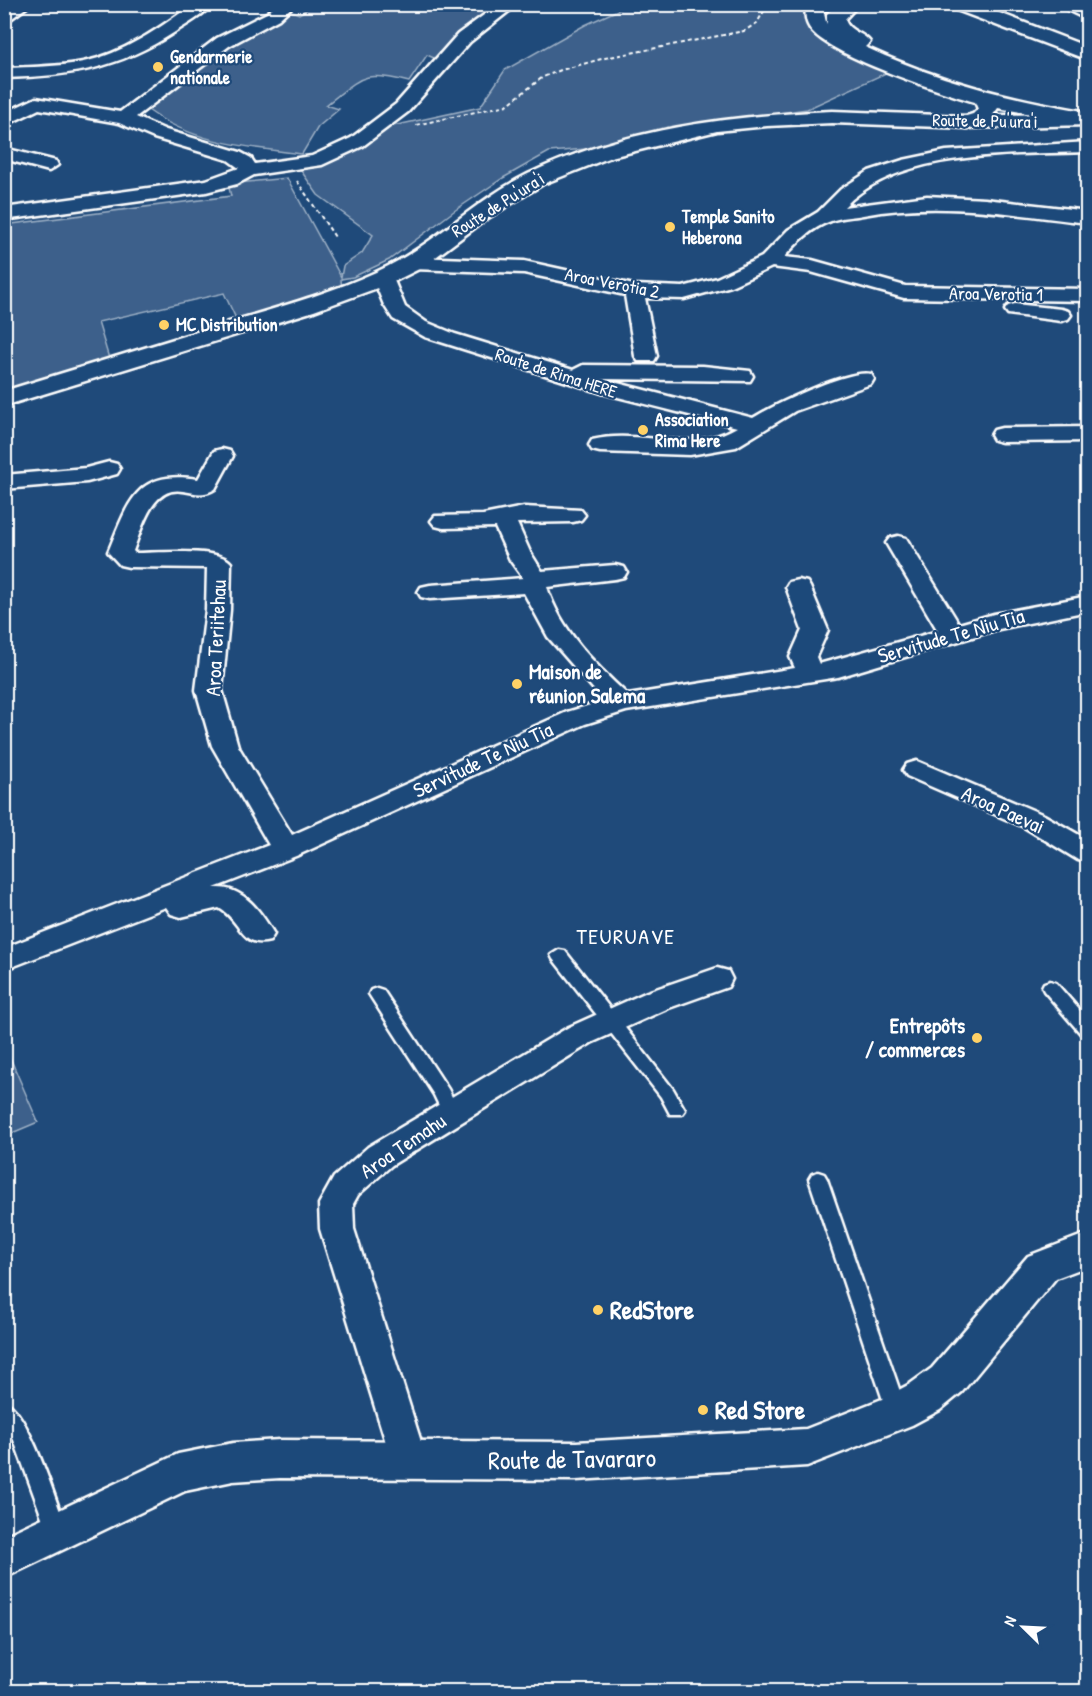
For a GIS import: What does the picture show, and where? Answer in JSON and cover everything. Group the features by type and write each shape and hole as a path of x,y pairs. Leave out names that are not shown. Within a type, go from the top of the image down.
{"main road":[{"path":"815,4 814,14 818,26 828,35 870,56 983,98 1088,119"},
{"path":"850,4 836,14 834,20 837,27 866,45 983,98 988,109 984,116 967,122"},
{"path":"941,4 978,12"},
{"path":"958,4 1088,54"},
{"path":"999,4 1088,39"},
{"path":"1024,14 1088,32"},
{"name":"Route de Pu'ura'i","path":"4,399 306,306 383,278 413,263 480,213 535,179 625,147 717,125 767,120 842,117 967,122 1088,119"},
{"name":"Route de Tavararo","path":"4,1558 178,1473 202,1467 280,1459 576,1461 692,1456 807,1447 897,1412 947,1380 1021,1289 1042,1268 1088,1249"}],"street":[{"path":"4,19 22,6 40,4"},
{"path":"52,4 60,4"},
{"path":"4,73 75,68 104,62 204,4"},
{"path":"123,118 223,42 273,16 287,4"},
{"path":"4,214 206,186 230,180 249,170 330,157 381,126 402,108 464,38 510,4"},
{"path":"1064,4 1088,15"},
{"path":"4,121 36,103 123,118 160,134 234,156 245,162 249,170"},
{"name":"Aroa Verotia 2","path":"825,216 831,207 855,188 909,163 963,154 1088,147"},
{"path":"4,153 50,165"},
{"name":"Aroa Verotia 2","path":"413,263 532,268 634,291 670,294 695,291 724,282 769,261 795,234 825,216 898,204 946,202 1088,217"},
{"name":"Aroa Verotia 1","path":"769,261 812,266 904,292 1088,295"},
{"name":"Route de Rima HERE","path":"383,278 392,303 403,316 428,330 625,395 756,425"},
{"path":"634,291 646,356"},
{"name":"Aroa Verotia 1","path":"904,292 909,297 921,300 1061,315"},
{"path":"497,354 513,355 602,374 708,370 742,376"},
{"path":"600,445 664,449 708,447 728,442 787,406 863,379"},
{"path":"1002,435 1088,434"},
{"name":"Aroa Teriitehau","path":"222,456 207,484 202,487 173,482 157,486 136,513 120,552 129,560 214,561 219,563 218,610 209,690 225,746 286,849"},
{"path":"4,482 87,475 109,469"},
{"path":"443,521 483,522 524,514 573,515"},
{"path":"504,519 515,547 537,583 540,605 583,664 598,682 622,704"},
{"path":"898,543 952,635"},
{"path":"430,592 537,583 553,577 615,572"},
{"path":"798,587 815,630 803,657 810,673"},
{"name":"Servitude Te Niu Tia","path":"4,960 286,849 544,731 622,704 838,669 994,622 1088,603"},
{"name":"Aroa Paevai","path":"917,770 1034,820 1088,853"},
{"path":"139,908 170,910 205,899 226,898 241,907 259,934"},
{"name":"Aroa Temahu","path":"408,1461 337,1229 336,1204 346,1186 380,1156 579,1035 658,999 717,979"}],"lane":[{"path":"560,955 667,1093 676,1110"},
{"path":"1050,987 1088,1031"},
{"path":"377,994 442,1093 451,1113"},
{"path":"818,1179 897,1412"},
{"path":"4,1409 22,1436 57,1531"}],"path":[{"path":"409,127 507,105 543,77 572,67 605,58 744,31 757,23 768,4"},
{"path":"277,167 293,176 335,237"}],"shaded area":[{"path":"316,4 522,5 473,30 448,64 427,55 409,82 393,78 372,77 356,82 326,105 339,109 318,127 302,154 241,146 202,137 165,121 148,110 156,98 265,19 289,10 299,14"},
{"path":"629,5 809,5 826,39 886,73 807,109 716,122 599,148 549,152 503,178 454,211 389,260 353,277 341,279 342,293 239,325 224,293 98,322 111,365 5,399 4,225 231,196 228,184 287,178 341,277 343,266 362,253 373,235 318,195 297,165 388,127 480,107 505,70 585,25"},
{"path":"5,1046 38,1122 4,1136"}],"place":[{"name":"Gendarmerie nationale","path":"158,67"},
{"name":"Temple Sanito Heberona","path":"670,227"},
{"name":"MC Distribution","path":"164,325"},
{"name":"Association Rima Here","path":"643,430"},
{"name":"Maison de réunion Salema","path":"517,684"},
{"name":"Entrepôts / commerces","path":"977,1038"},
{"name":"RedStore","path":"598,1310"},
{"name":"Red Store","path":"703,1410"}],"district":[{"name":"TEURUAVE","path":"626,936"}]}
